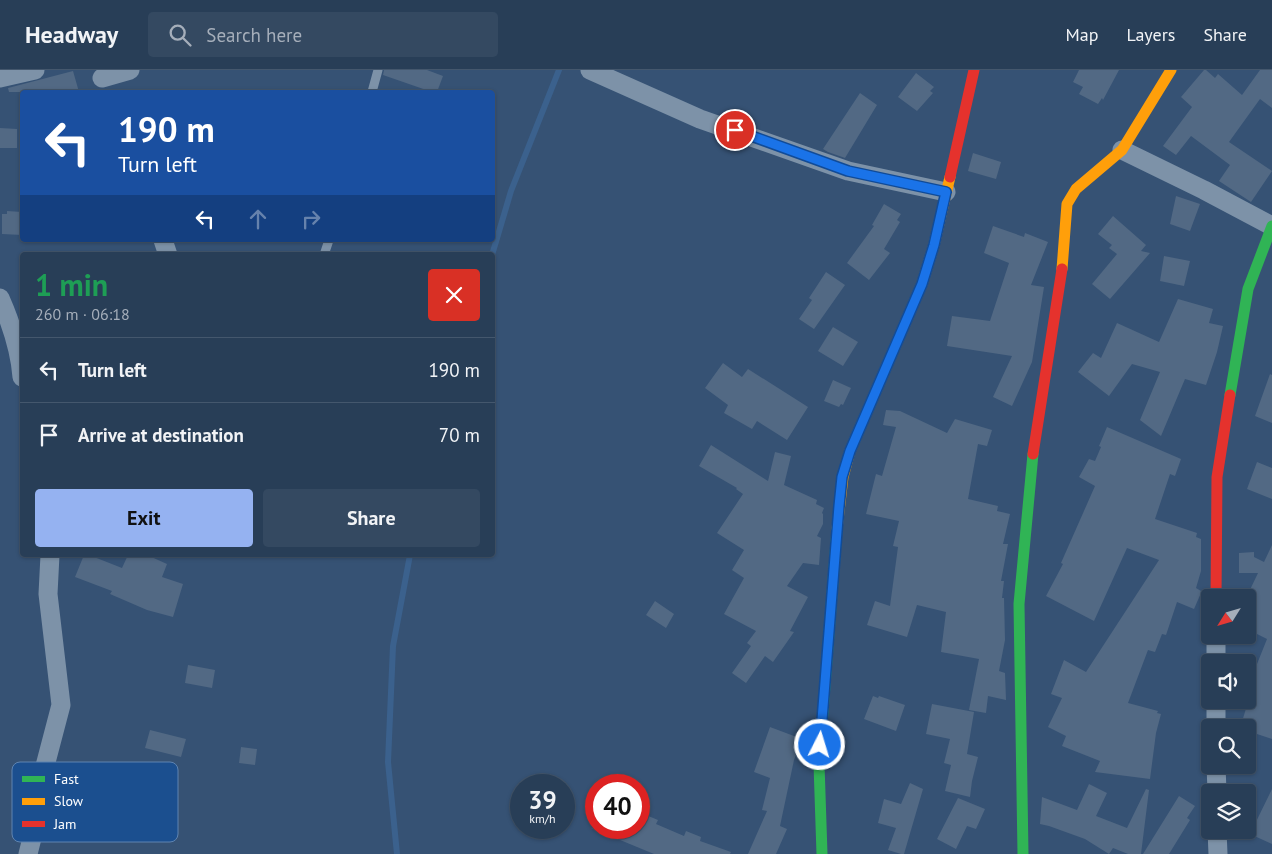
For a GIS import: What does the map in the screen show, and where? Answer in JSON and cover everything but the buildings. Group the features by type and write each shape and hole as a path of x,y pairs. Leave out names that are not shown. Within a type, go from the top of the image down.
{"street":[{"path":"0,78 35,70"},
{"path":"103,80 130,70"},
{"path":"590,70 700,119 848,171 946,192"},
{"path":"822,854 819,764 842,477 850,451 922,284 934,245 974,70"},
{"path":"1023,854 1019,604 1035,435 1054,324 1064,251 1067,204 1076,189 1122,150 1171,70"},
{"path":"1122,150 1272,226 1248,289 1217,477 1216,589"},
{"path":"0,298 9,318 20,361"},
{"path":"46,762 61,705 48,594 50,557"},
{"path":"1217,839 1218,854"}],"lane":[{"path":"373,90 378,70"}],"waterway":[{"path":"493,252 511,191 559,70"},
{"path":"397,854 388,762 393,646 410,557"}],"traffic: fast":[{"path":"1230,395 1248,289 1272,226"},
{"path":"1023,854 1019,604 1033,454"},
{"path":"822,854 819,764 837,529"}],"traffic: slow":[{"path":"1062,269 1067,204 1076,189 1122,150 1171,70"},
{"path":"837,529 843,477 850,451 922,284 934,245 950,177"}],"traffic: jam":[{"path":"950,177 974,70"},
{"path":"1033,454 1062,269"},
{"path":"1216,589 1217,477 1230,395"}],"route":[{"path":"735,130 848,171 946,192 934,245 922,284 850,451 842,477 820,745"}]}
